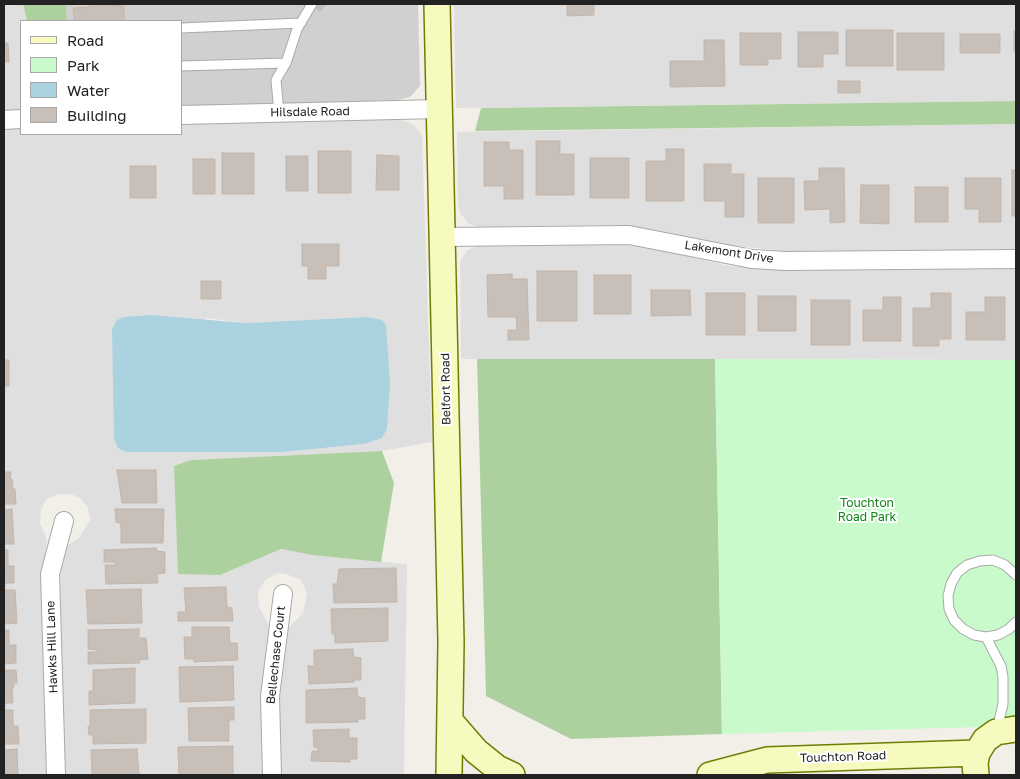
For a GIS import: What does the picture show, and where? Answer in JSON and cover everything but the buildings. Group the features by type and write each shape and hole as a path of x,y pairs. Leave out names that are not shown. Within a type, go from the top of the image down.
{"street":[{"name":"Belfort Road","path":"437,4 451,632 449,775"},
{"name":"Hilsdale Road","path":"182,115 439,109"},
{"path":"4,120 20,119"},
{"name":"Lakemont Drive","path":"443,237 629,235 752,259 786,261 1016,258"},
{"name":"Hawks Hill Lane","path":"56,775 50,574 64,521"},
{"name":"Bellechase Court","path":"272,775 270,696 282,594"},
{"path":"450,721 476,751 496,768 512,775"},
{"name":"Touchton Road","path":"710,775 767,760 977,764 985,740 1006,730"}],"lane":[{"path":"278,113 276,80 286,63 301,23 312,4"},
{"path":"182,28 301,23"},
{"path":"182,66 286,63"},
{"path":"1016,575 1005,565 993,560 980,561 962,569 951,584 948,596 949,609 954,620 963,629 974,634 998,635 1009,629 1016,622"},
{"path":"986,636 1001,666 1006,730"}],"shaded area":[{"path":"4,4 23,4 27,20 20,20 20,110 4,111"},
{"path":"66,4 418,4 420,86 410,97 397,100 182,107 182,20 67,20"},
{"path":"454,4 1016,4 1016,101 456,108"},
{"path":"367,119 402,120 414,125 422,135 432,442 382,451 191,460 174,467 220,575 281,549 312,555 407,564 404,775 283,775 280,766 279,690 286,631 303,613 307,593 301,580 278,573 265,580 258,592 259,606 269,626 261,696 262,775 64,775 60,576 64,551 69,544 79,538 90,520 88,508 81,499 71,494 59,494 47,499 41,509 40,524 46,536 47,544 42,576 47,775 4,775 4,127 20,127 20,135 182,135 182,123","holes":["366,317 364,444 283,452 126,452 206,318 246,323"]},
{"path":"1016,124 1016,250 794,252 717,244 656,231 626,227 591,225 478,227 469,224 460,213 458,201 457,132"},
{"path":"611,243 654,248 724,265 783,270 1016,267 1016,360 461,359 460,261 468,250 482,244"}],"green space":[{"path":"23,4 66,4 67,20 27,20"},
{"path":"1016,101 1016,124 475,131 481,108"},
{"path":"477,359 715,359 722,734 571,739 486,696"},
{"name":"Touchton Road Park","path":"715,359 1016,360 1016,726 722,734"},
{"path":"382,451 394,483 381,562 312,555 281,549 220,575 178,574 174,466 191,460"}],"water":[{"path":"150,315 246,323 366,317 382,320 386,325 390,382 387,429 382,438 364,444 283,452 126,452 118,448 114,438 112,329 117,320 124,317"}]}
